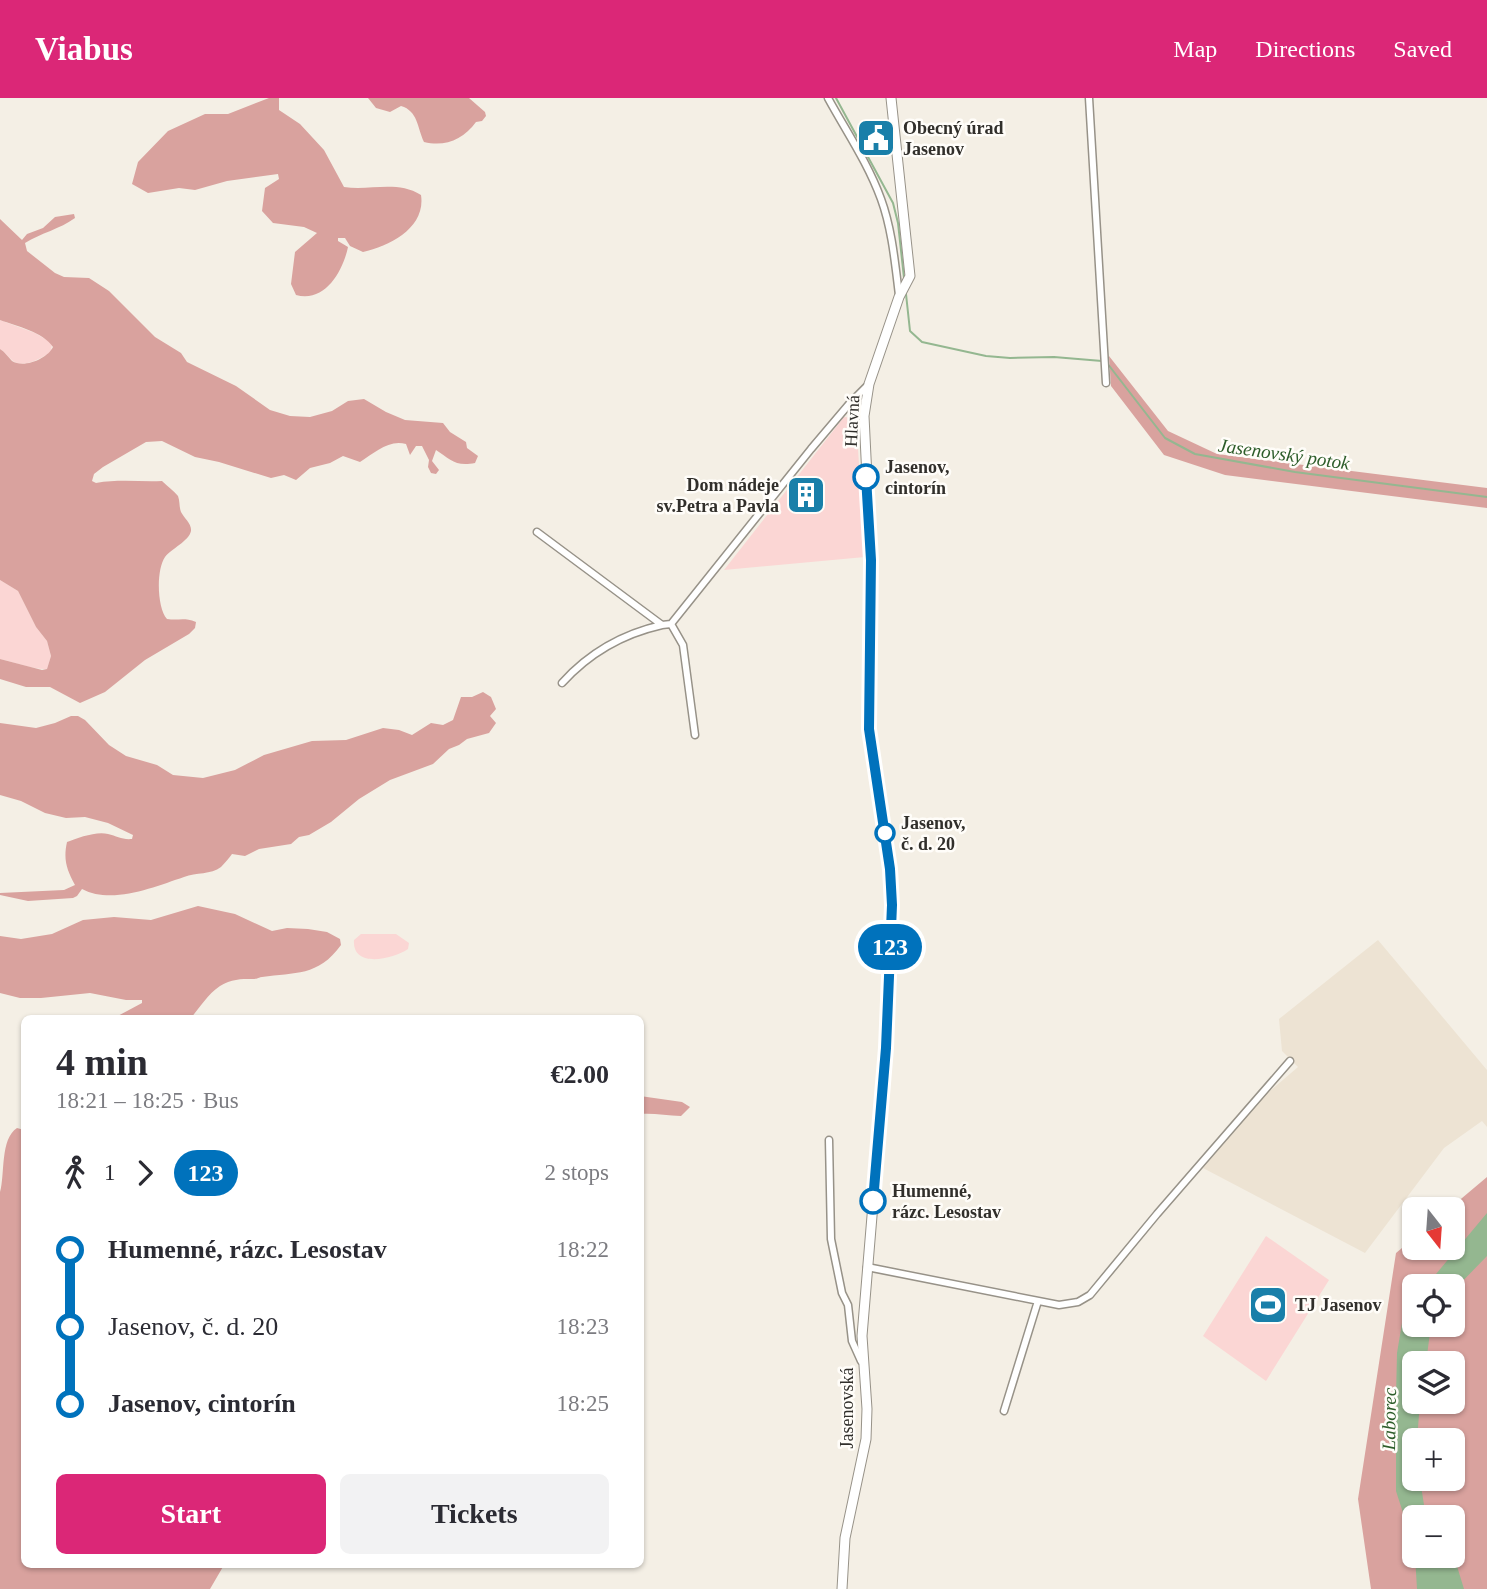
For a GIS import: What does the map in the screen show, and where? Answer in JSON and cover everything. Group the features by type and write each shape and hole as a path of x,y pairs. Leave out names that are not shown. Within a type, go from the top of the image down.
{"street":[{"path":"828,98 867,164 882,201 900,294"},
{"name":"Hlavná","path":"868,1255 885,1059 892,905 890,869 869,729 871,560 864,416 869,384 900,294 909,279 911,266 891,98"},
{"path":"1089,98 1106,383"},
{"path":"671,624 682,607 850,403 869,384"},
{"path":"850,403 860,406 864,416"},
{"path":"537,532 662,625"},
{"path":"562,683 577,666 604,647 636,631 671,624"},
{"path":"671,624 683,645 695,735"},
{"path":"867,1267 1059,1305 1078,1303 1090,1295 1290,1061"},
{"path":"829,1140 831,1239 842,1293 848,1305 852,1341 863,1364"},
{"name":"Jasenovská","path":"842,1589 845,1538 866,1439 867,1409 862,1336 868,1255"},
{"path":"1004,1411 1038,1301"}],"shaded area":[{"path":"269,98 279,98 279,110 300,124 324,150 344,187 393,187 421,195 418,217 412,226 395,240 363,252 350,246 345,238 338,238 338,241 348,247 346,256 331,283 316,294 296,295 291,284 295,252 317,233 304,227 273,223 262,211 265,188 279,179 278,174 227,181 195,190 179,188 148,193 132,184 138,162 168,131 205,114 228,114"},
{"path":"368,98 469,98 486,116 453,141 439,144 424,142 414,116 407,108 401,106 390,112 376,108"},
{"path":"74,214 75,218 69,222 25,243 27,251 55,273 64,277 89,278 109,291 155,337 181,353 187,362 236,386 270,410 290,416 310,417 332,411 348,401 364,399 405,420 443,423 478,456 475,463 462,464 436,450 432,461 439,470 436,474 431,473 428,467 429,460 422,446 416,446 410,455 406,444 394,443 360,462 343,456 330,463 310,468 296,480 284,475 271,478 195,457 162,441 146,442 103,467 94,474 92,481 162,481 178,496 181,512 191,531 162,563 159,579 161,607 167,619 196,622 195,628 189,634 145,660 105,692 80,703 50,687 26,687 0,679 0,659 42,670 47,669 51,656 47,641 36,627 18,591 0,580 0,349 12,361 23,364 41,358 53,347 36,333 0,320 0,219 22,240 27,234 43,228 55,217"},
{"path":"0,320 35,333 52,343 51,352 27,363 13,361 0,349"},
{"path":"1109,356 1168,431 1217,454 1487,488 1487,508 1225,475 1164,455 1111,386"},
{"path":"844,417 856,418 865,557 724,570"},
{"path":"0,580 18,591 36,627 47,641 51,656 47,669 0,659"},
{"path":"483,692 491,697 496,709 490,716 496,723 489,733 467,739 449,749 433,764 390,780 359,799 331,822 309,835 299,837 291,844 259,849 245,856 232,854 221,867 213,871 189,875 133,893 106,895 82,889 73,898 28,901 0,895 64,890 75,885 66,865 67,842 98,833 128,839 132,839 133,835 108,823 85,817 66,818 45,813 21,801 0,795 0,723 36,728 78,716 109,745 126,756 157,765 173,775 203,778 235,770 264,755 312,741 346,740 383,728 412,735 431,723 443,725 453,720 461,697 472,697"},
{"path":"198,906 235,914 272,931 287,928 327,932 340,939 341,945 324,963 315,968 224,984 204,1001 193,1015 120,1015 142,1003 142,1000 126,1000 90,993 20,998 0,993 0,936 21,939 52,934 83,920 114,917 151,920"},
{"path":"361,934 396,934 409,943 408,949 384,958 366,958 359,955 355,949 354,940"},
{"path":"1378,940 1487,1070 1487,1127 1482,1121 1444,1148 1407,1197 1402,1197 1402,1204 1365,1253 1203,1168 1264,1096 1298,1067 1282,1051 1279,1019"},
{"path":"644,1097 682,1102 690,1107 681,1116 644,1114"},
{"path":"17,1128 21,1129 21,1568 222,1568 210,1589 0,1589 0,1192 5,1148"},
{"path":"1487,1177 1487,1589 1371,1589 1358,1499 1396,1253 1402,1248 1402,1260 1465,1260 1463,1197"},
{"path":"1487,1213 1487,1256 1465,1279 1465,1274 1436,1274 1448,1260 1465,1260 1465,1239"},
{"name":"TJ Jasenov","path":"1266,1236 1329,1280 1266,1381 1203,1336"},
{"path":"1402,1323 1402,1337 1429,1337 1428,1351 1402,1351 1402,1414 1419,1414 1418,1428 1402,1428 1402,1491 1422,1491 1424,1505 1402,1505 1402,1510 1396,1491 1397,1353"},
{"path":"1416,1568 1458,1568 1464,1589 1417,1589"}],"waterway":[{"name":"Jasenovský potok","path":"836,98 893,203 904,278"},
{"name":"Jasenovský potok","path":"906,294 910,331 922,342 986,356 1102,361"},
{"name":"Jasenovský potok","path":"1107,363 1165,438 1195,454 1295,472 1487,497"}],"bus line":[{"name":"123","path":"866,477 871,560 868,714 892,889 886,1048 873,1201"}],"place":[{"name":"Obecný úrad Jasenov","path":"876,138"},
{"name":"Jasenov, cintorín","path":"866,477"},
{"name":"Dom nádeje sv.Petra a Pavla","path":"806,495"},
{"name":"Jasenov, č. d. 20","path":"885,833"},
{"name":"Humenné, rázc. Lesostav","path":"873,1201"},
{"name":"TJ Jasenov","path":"1268,1305"}],"water label":[{"name":"Laborec","path":"1389,1419"}]}
